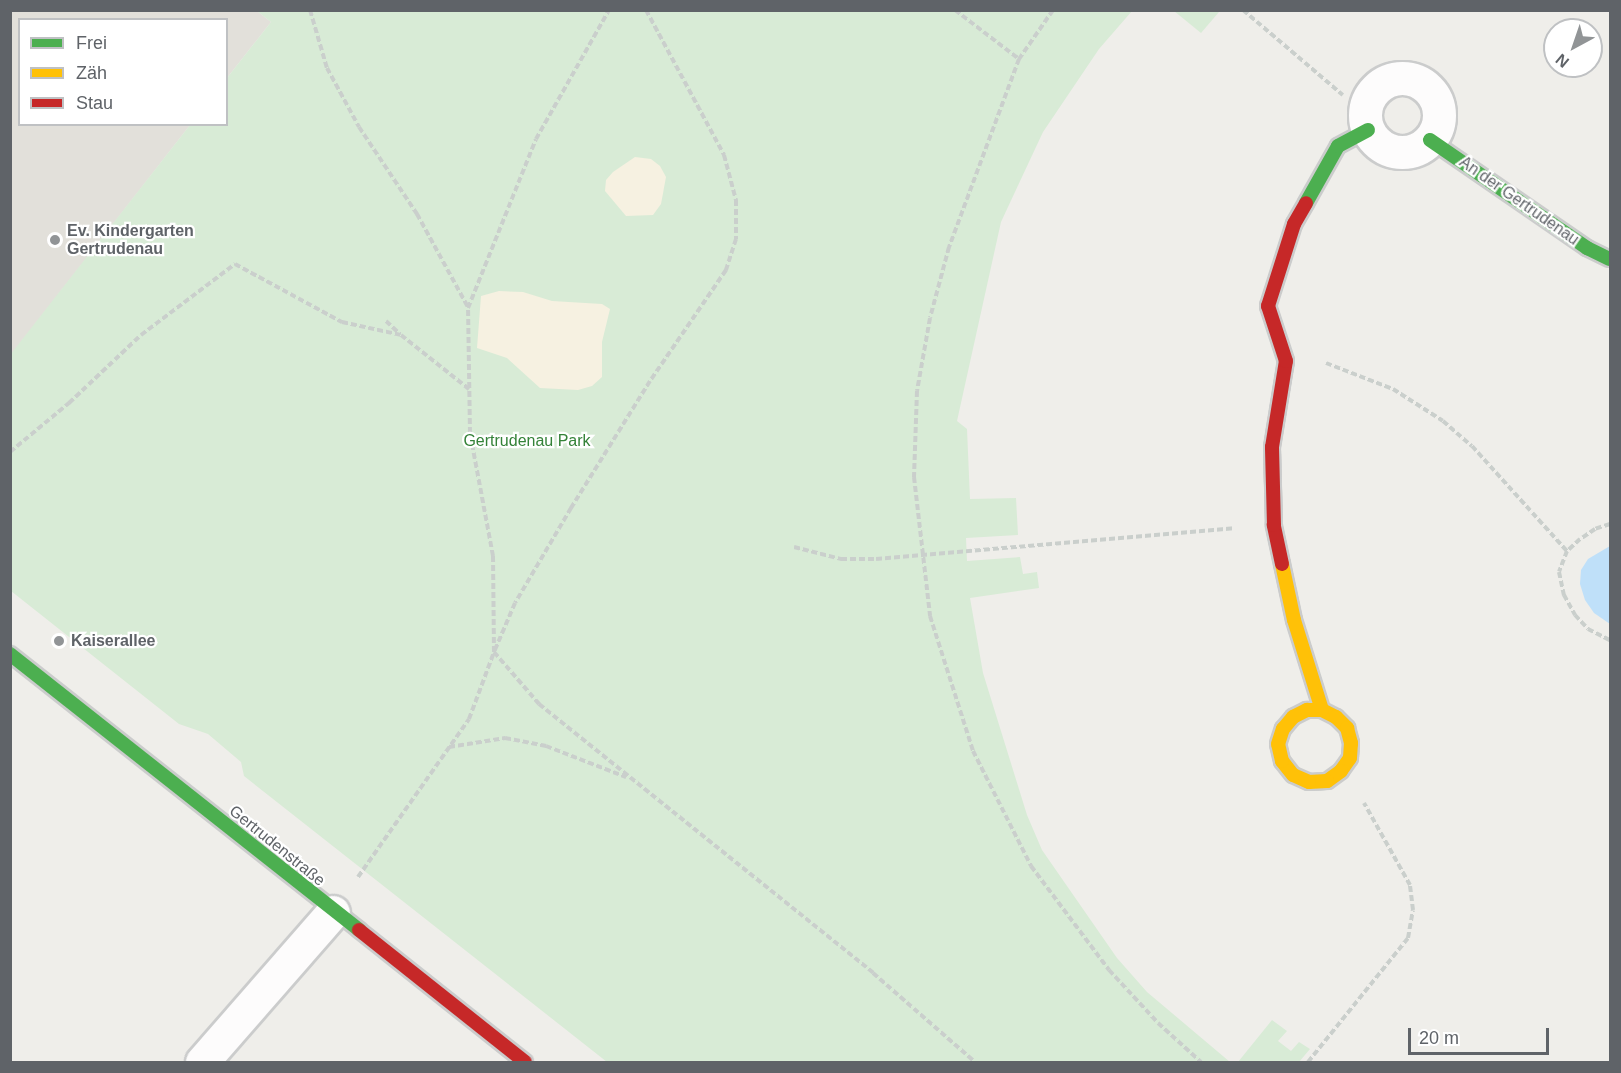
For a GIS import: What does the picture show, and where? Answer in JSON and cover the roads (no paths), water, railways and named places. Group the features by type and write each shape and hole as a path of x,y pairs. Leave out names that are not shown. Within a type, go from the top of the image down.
{"street":[{"path":"1322,710 1307,710 1293,717 1283,729 1278,744 1282,761 1293,775 1309,782 1327,781 1341,771 1350,758 1351,743 1347,728 1336,717 1322,710 1294,620 1274,525 1272,447 1286,361 1268,306 1294,224 1338,146 1366,120 1373,91 1389,79 1408,78 1426,86 1436,97 1440,112 1438,127 1430,140 1420,148 1396,152 1375,140 1366,120"},
{"name":"An der Gertrudenau","path":"1430,140 1587,248 1611,259"},
{"name":"Gertrudenstraße","path":"10,654 525,1062"},
{"path":"202,1062 333,912"}],"water":[{"path":"1610,546 1610,624 1594,613 1585,600 1580,584 1581,570 1588,559"}],"place":[{"name":"Ev. Kindergarten Gertrudenau","path":"55,240"},
{"name":"Kaiserallee","path":"59,641"}],"park label":[{"name":"Gertrudenau Park","path":"527,441"}]}
